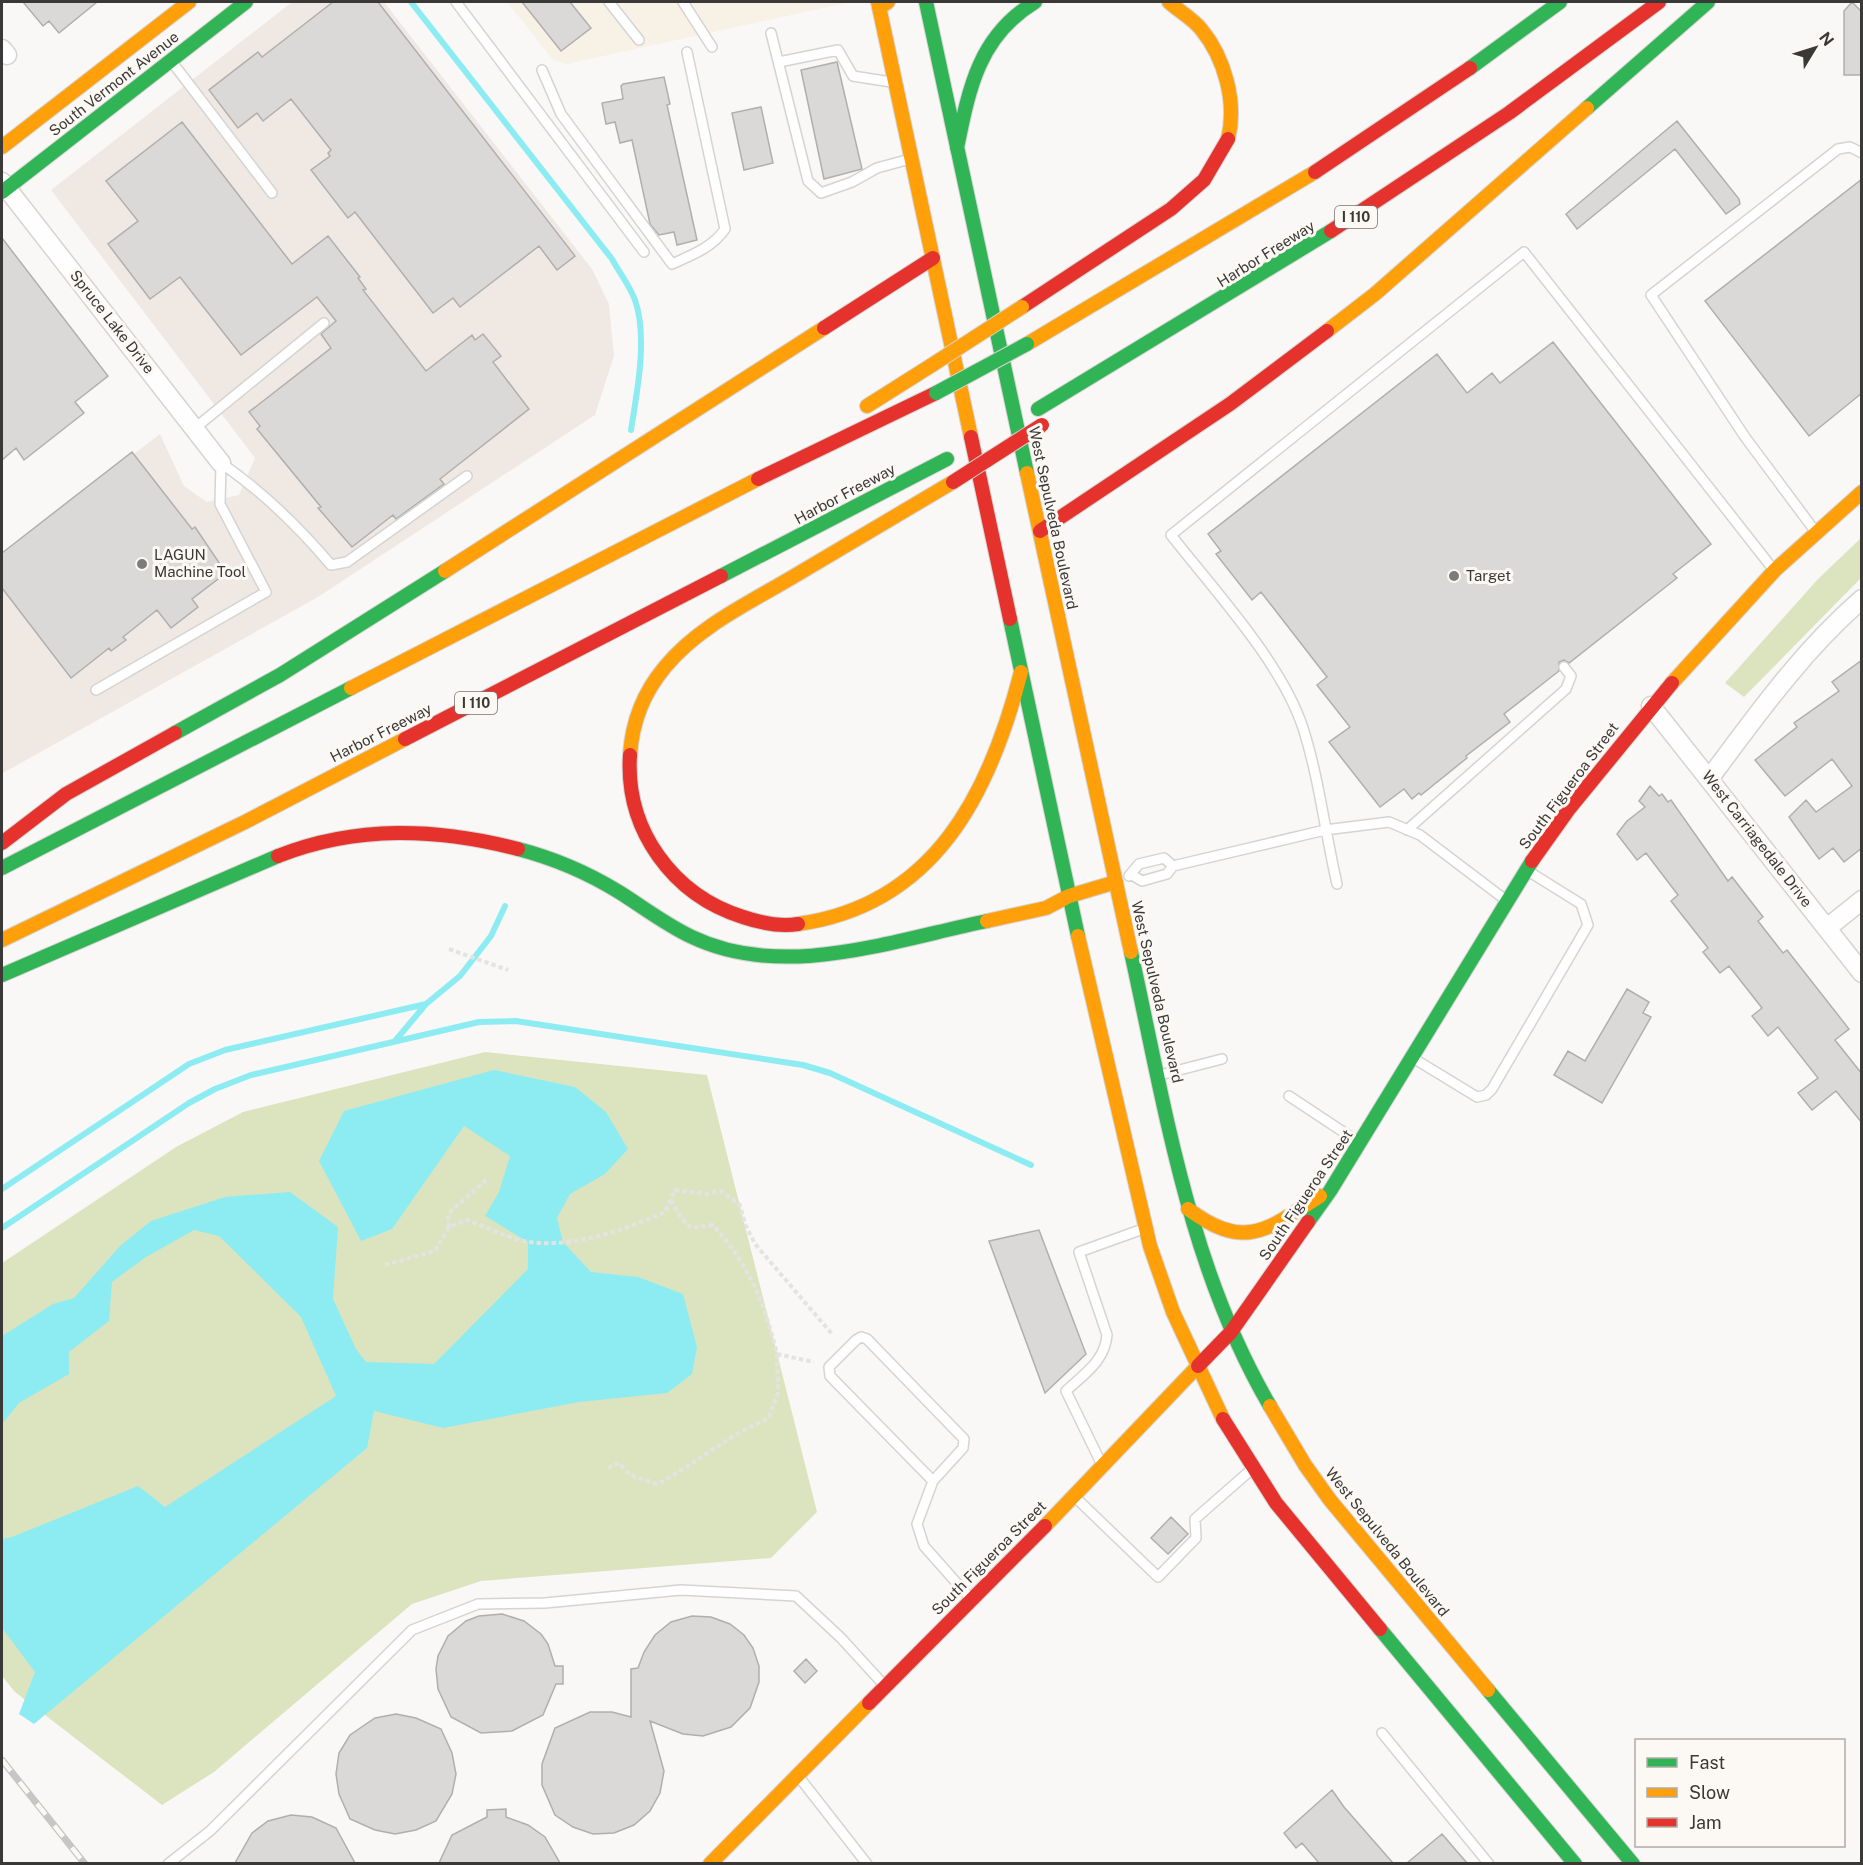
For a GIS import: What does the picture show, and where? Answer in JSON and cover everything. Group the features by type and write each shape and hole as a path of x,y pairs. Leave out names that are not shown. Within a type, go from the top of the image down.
{"main road":[{"name":"South Vermont Avenue","path":"2,147 189,2"},
{"name":"West Sepulveda Boulevard","path":"926,2 1188,1209 1231,1332 1276,1415 1330,1500 1633,1863"},
{"path":"957,148 969,85 993,37 1022,7 1035,2"},
{"path":"729,493 1023,307 1171,209 1204,180 1229,136 1231,100 1222,64 1201,29 1169,2"},
{"path":"2,868 729,493 936,393 1027,344 1309,176 1439,90 1560,2"},
{"name":"Harbor Freeway","path":"2,940 255,816 947,459 1038,409 1211,308 1456,151 1590,55 1659,2"},
{"path":"1040,531 1230,404 1375,294 1708,2"},
{"name":"South Vermont Avenue","path":"3,187 170,60 237,4"},
{"path":"882,4 896,82 1069,896 1145,1228 1173,1312 1225,1424 1276,1503 1575,1863"},
{"path":"2,843 28,819 84,783 276,678 933,258"},
{"path":"1021,672 1001,745 974,801 942,848 918,870 874,901 837,917 791,925 770,924 731,915 700,900 672,875 649,844 631,793 631,744 645,700 663,669 705,630 953,482 1211,308"},
{"name":"South Figueroa Street","path":"710,1863 1103,1467 1231,1332 1330,1191 1526,870 1569,809 1651,706 1775,570 1862,492"},
{"path":"2,975 268,859 323,842 377,832 464,837 549,858 604,884 684,934 723,949 763,956 813,957 857,949 1046,908 1069,896 1116,882"},
{"path":"1188,1209 1205,1223 1224,1229 1234,1232 1262,1232 1330,1191"}],"street":[{"name":"Spruce Lake Drive","path":"3,187 221,463"},
{"path":"1709,779 1808,652 1862,599"},
{"name":"West Carriagedale Drive","path":"1651,706 1862,973"},
{"path":"1827,928 1862,900"}],"lane":[{"path":"456,2 644,252"},
{"path":"609,2 639,39"},
{"path":"683,2 712,47"},
{"path":"771,33 808,181 821,193 852,182 876,168 912,158"},
{"path":"778,62 838,50 853,76 896,82"},
{"path":"542,70 561,114 672,264 698,253 719,238 725,229 687,52"},
{"path":"170,60 272,193"},
{"path":"1817,533 1745,437 1651,296 1838,149 1850,147 1862,153"},
{"path":"1337,884 1302,726 1288,693 1270,663 1171,536 1524,252 1775,570"},
{"path":"195,428 324,323"},
{"path":"221,463 257,488 332,565 347,562 467,476"},
{"path":"96,690 265,595 261,579 225,517 220,504 221,463"},
{"path":"1407,830 1566,689 1571,676 1564,667"},
{"path":"1132,875 1142,881 1167,874 1173,866 1325,830 1389,822 1420,835 1508,901"},
{"path":"1116,882 1132,875 1139,864 1164,858 1173,866"},
{"path":"1413,1058 1477,1097 1486,1095 1503,1070 1588,925 1581,904 1526,870"},
{"path":"1159,1075 1222,1059"},
{"path":"1289,1096 1360,1144"},
{"path":"1103,1467 1066,1391 1101,1358 1106,1349 1107,1335 1079,1252 1145,1228"},
{"path":"933,1481 838,1387 830,1376 829,1367 861,1337 867,1340 964,1439 963,1449 933,1481 917,1524 924,1546 972,1600"},
{"path":"1074,1496 1158,1577 1196,1538 1195,1519 1254,1468"},
{"path":"168,1863 210,1830 412,1630 478,1604 544,1603 681,1590 796,1596 841,1638 885,1686"},
{"path":"1382,1734 1489,1863"},
{"path":"797,1775 867,1863"}],"path":[{"path":"449,950 508,970"},
{"path":"385,1265 435,1251 449,1227 448,1214 486,1180"},
{"path":"449,1227 467,1220 528,1242 573,1242 644,1221 665,1212 675,1190 707,1194 720,1191 740,1204 745,1224 755,1244 832,1334"},
{"path":"608,1468 619,1463 630,1475 657,1484 686,1469 749,1426 768,1419 778,1393 777,1354 765,1306 734,1249 713,1225 691,1228 682,1219 671,1200"},
{"path":"777,1354 814,1362"}],"shaded area":[{"path":"292,2 384,2 592,269 609,304 614,356 595,415 318,597 3,773 2,554 160,434 184,486 207,502 239,495 255,458 51,190"},
{"path":"507,2 851,2 567,64 553,60"}],"green space":[{"path":"1861,538 1861,578 1744,697 1725,683 1818,579"},
{"path":"485,1052 707,1075 817,1512 771,1558 481,1581 412,1604 214,1772 162,1805 15,1692 2,1676 2,1263 176,1147 243,1112"}],"water":[{"path":"494,1070 575,1087 606,1112 628,1149 605,1174 570,1194 557,1218 563,1242 591,1272 638,1277 683,1294 697,1347 692,1374 667,1393 579,1402 443,1428 374,1411 367,1448 34,1724 19,1714 35,1672 2,1628 2,1539 138,1486 165,1507 336,1396 301,1317 219,1236 194,1230 146,1257 112,1282 109,1321 69,1352 69,1374 19,1403 2,1424 2,1336 53,1304 74,1298 120,1246 151,1221 225,1197 290,1192 338,1227 333,1299 356,1349 366,1362 434,1364 528,1269 528,1242 485,1216 499,1192 510,1156 464,1126 392,1229 361,1241 319,1161 344,1111"}],"building":[{"path":"23,2 97,2 59,33 49,21 43,26"},
{"path":"333,2 378,2 575,256 557,270 539,246 460,307 453,298 433,313 355,212 348,218 311,170 330,156 328,153 331,150 291,99 263,121 257,113 238,128 209,90 258,52 262,57"},
{"path":"522,2 570,2 591,28 561,51"},
{"path":"1852,2 1862,12 1862,75 1844,75 1844,11"},
{"path":"837,62 862,169 824,179 801,70"},
{"path":"664,77 670,104 667,105 697,240 677,245 674,232 659,235 650,224 632,140 620,143 615,122 606,124 602,103 623,99 621,86 623,84"},
{"path":"761,107 773,163 744,170 732,113"},
{"path":"1677,121 1739,199 1740,204 1726,214 1675,149 1577,229 1566,214"},
{"path":"182,122 292,264 328,236 360,277 358,278 366,289 363,290 426,371 472,335 475,340 483,334 501,356 493,362 529,409 440,479 444,484 396,519 393,515 352,547 318,508 321,507 257,429 260,426 249,412 331,348 321,334 336,321 317,297 241,355 180,277 150,299 108,244 138,221 106,181"},
{"path":"1862,179 1862,393 1809,436 1705,301"},
{"path":"2,238 108,376 75,402 84,413 24,460 16,448 2,460"},
{"name":"Target","path":"1553,342 1711,544 1673,574 1677,578 1569,663 1564,660 1559,662 1559,671 1504,714 1510,722 1421,795 1419,793 1412,799 1404,789 1380,807 1329,742 1350,727 1317,685 1327,677 1261,592 1252,600 1216,554 1221,551 1208,534 1437,354 1467,393 1492,373 1500,383"},
{"path":"132,452 192,529 195,527 226,573 192,599 198,607 171,628 157,610 123,637 126,640 111,651 109,648 71,678 2,588 2,553"},
{"path":"1862,660 1862,848 1844,862 1833,848 1819,859 1789,817 1806,800 1816,812 1852,786 1832,759 1785,796 1755,760 1797,727 1794,723 1839,691 1832,682"},
{"path":"1650,786 1659,796 1662,794 1668,802 1671,800 1728,881 1732,877 1763,917 1758,921 1783,953 1787,950 1849,1029 1835,1040 1862,1074 1862,1123 1836,1091 1812,1110 1798,1093 1818,1078 1778,1027 1768,1036 1752,1016 1762,1008 1729,966 1720,973 1703,952 1708,948 1671,901 1678,895 1646,853 1637,860 1617,834 1627,821 1645,807 1639,801"},
{"path":"1627,989 1649,1002 1643,1013 1651,1017 1602,1103 1554,1075 1568,1051 1585,1061"},
{"path":"1039,1230 1086,1354 1045,1393 989,1241"},
{"path":"1171,1517 1188,1534 1168,1554 1151,1538"},
{"path":"502,1614 524,1621 541,1634 548,1644 555,1666 563,1666 563,1684 556,1684 543,1715 512,1731 481,1733 451,1717 438,1689 436,1669 438,1656 448,1636 466,1621 479,1616"},
{"path":"692,1616 711,1617 730,1624 744,1635 753,1648 759,1666 759,1682 750,1708 731,1727 703,1736 683,1734 650,1721 664,1771 660,1793 650,1811 634,1825 614,1833 593,1834 573,1827 555,1815 542,1785 542,1764 555,1728 590,1712 612,1712 631,1717 631,1669 638,1668 644,1652 655,1635 671,1622"},
{"path":"806,1659 817,1671 805,1683 794,1671"},
{"path":"396,1714 416,1718 441,1729 452,1753 456,1774 452,1794 436,1821 416,1830 395,1834 375,1830 350,1819 339,1794 336,1774 339,1753 350,1735 375,1718"},
{"path":"1332,1790 1393,1863 1319,1863 1302,1843 1296,1848 1284,1833"},
{"path":"506,1809 506,1817 528,1825 545,1837 560,1863 439,1863 452,1835 487,1817 487,1810"},
{"path":"291,1815 312,1817 336,1828 355,1863 235,1863 252,1833 268,1821"},
{"path":"1442,1834 1467,1863 1407,1863"}],"waterway":[{"path":"411,2 612,259 630,290 635,300 641,331 638,382 631,430"},
{"path":"395,1041 426,1004 460,976 491,936 505,906"},
{"path":"2,1189 189,1064 225,1050 426,1004"},
{"path":"2,1228 189,1103 215,1089 251,1075 479,1022 516,1021 803,1065 830,1073 1031,1165"}],"railway":[{"path":"2,1760 85,1864"}],"traffic: fast":[{"path":"2,192 246,2"},
{"path":"926,2 1027,473"},
{"path":"957,148 972,84 989,47 1016,16 1035,2"},
{"path":"1470,68 1560,2"},
{"path":"1587,108 1708,2"},
{"path":"1038,409 1331,231"},
{"path":"936,393 1027,344"},
{"path":"721,576 947,459"},
{"path":"175,733 280,675 445,571"},
{"path":"1010,619 1078,936"},
{"path":"2,868 351,688"},
{"path":"518,849 570,867 595,879 692,937 727,950 764,956 839,953 987,921"},
{"path":"2,975 278,856"},
{"path":"1308,1222 1330,1191 1532,861"},
{"path":"1131,952 1169,1127 1199,1243 1242,1353 1270,1406"},
{"path":"1380,1629 1575,1864"},
{"path":"1488,1690 1633,1864"}],"traffic: slow":[{"path":"2,147 189,2"},
{"path":"878,2 971,437"},
{"path":"879,8 888,2"},
{"path":"1169,2 1198,25 1217,53 1230,96 1228,139"},
{"path":"1327,331 1375,294 1587,108"},
{"path":"1027,344 1315,172"},
{"path":"932,365 1022,307"},
{"path":"445,571 824,328"},
{"path":"867,406 932,365"},
{"path":"1027,473 1131,952"},
{"path":"351,688 758,479"},
{"path":"630,755 633,731 645,697 665,667 692,640 740,607 953,482"},
{"path":"1672,683 1775,570 1862,492"},
{"path":"798,924 846,913 886,894 921,868 949,836 973,800 992,760 1021,672"},
{"path":"2,940 245,822 405,739"},
{"path":"987,921 1046,908 1069,896 1116,882"},
{"path":"1078,936 1150,1246 1173,1312 1223,1419"},
{"path":"1188,1209 1226,1230 1256,1231 1286,1218 1320,1196"},
{"path":"1045,1526 1198,1366"},
{"path":"1270,1406 1305,1465 1330,1500 1488,1690"},
{"path":"710,1864 869,1703"}],"traffic: jam":[{"path":"1331,231 1509,113 1659,2"},
{"path":"1315,172 1470,68"},
{"path":"1022,307 1171,209 1204,180 1228,139"},
{"path":"824,328 933,258"},
{"path":"1040,531 1230,404 1327,331"},
{"path":"758,479 936,393"},
{"path":"953,482 1042,425"},
{"path":"971,437 1010,619"},
{"path":"405,739 721,576"},
{"path":"1532,861 1569,809 1672,683"},
{"path":"2,843 66,794 175,733"},
{"path":"630,755 631,783 636,809 645,833 658,856 675,876 695,893 718,907 743,917 770,924 798,924"},
{"path":"278,856 337,839 397,833 457,837 518,849"},
{"path":"1198,1366 1231,1332 1308,1222"},
{"path":"1223,1419 1276,1503 1380,1629"},
{"path":"869,1703 1045,1526"}],"place":[{"name":"LAGUN Machine Tool","path":"142,564"},
{"name":"Target","path":"1454,576"}]}
